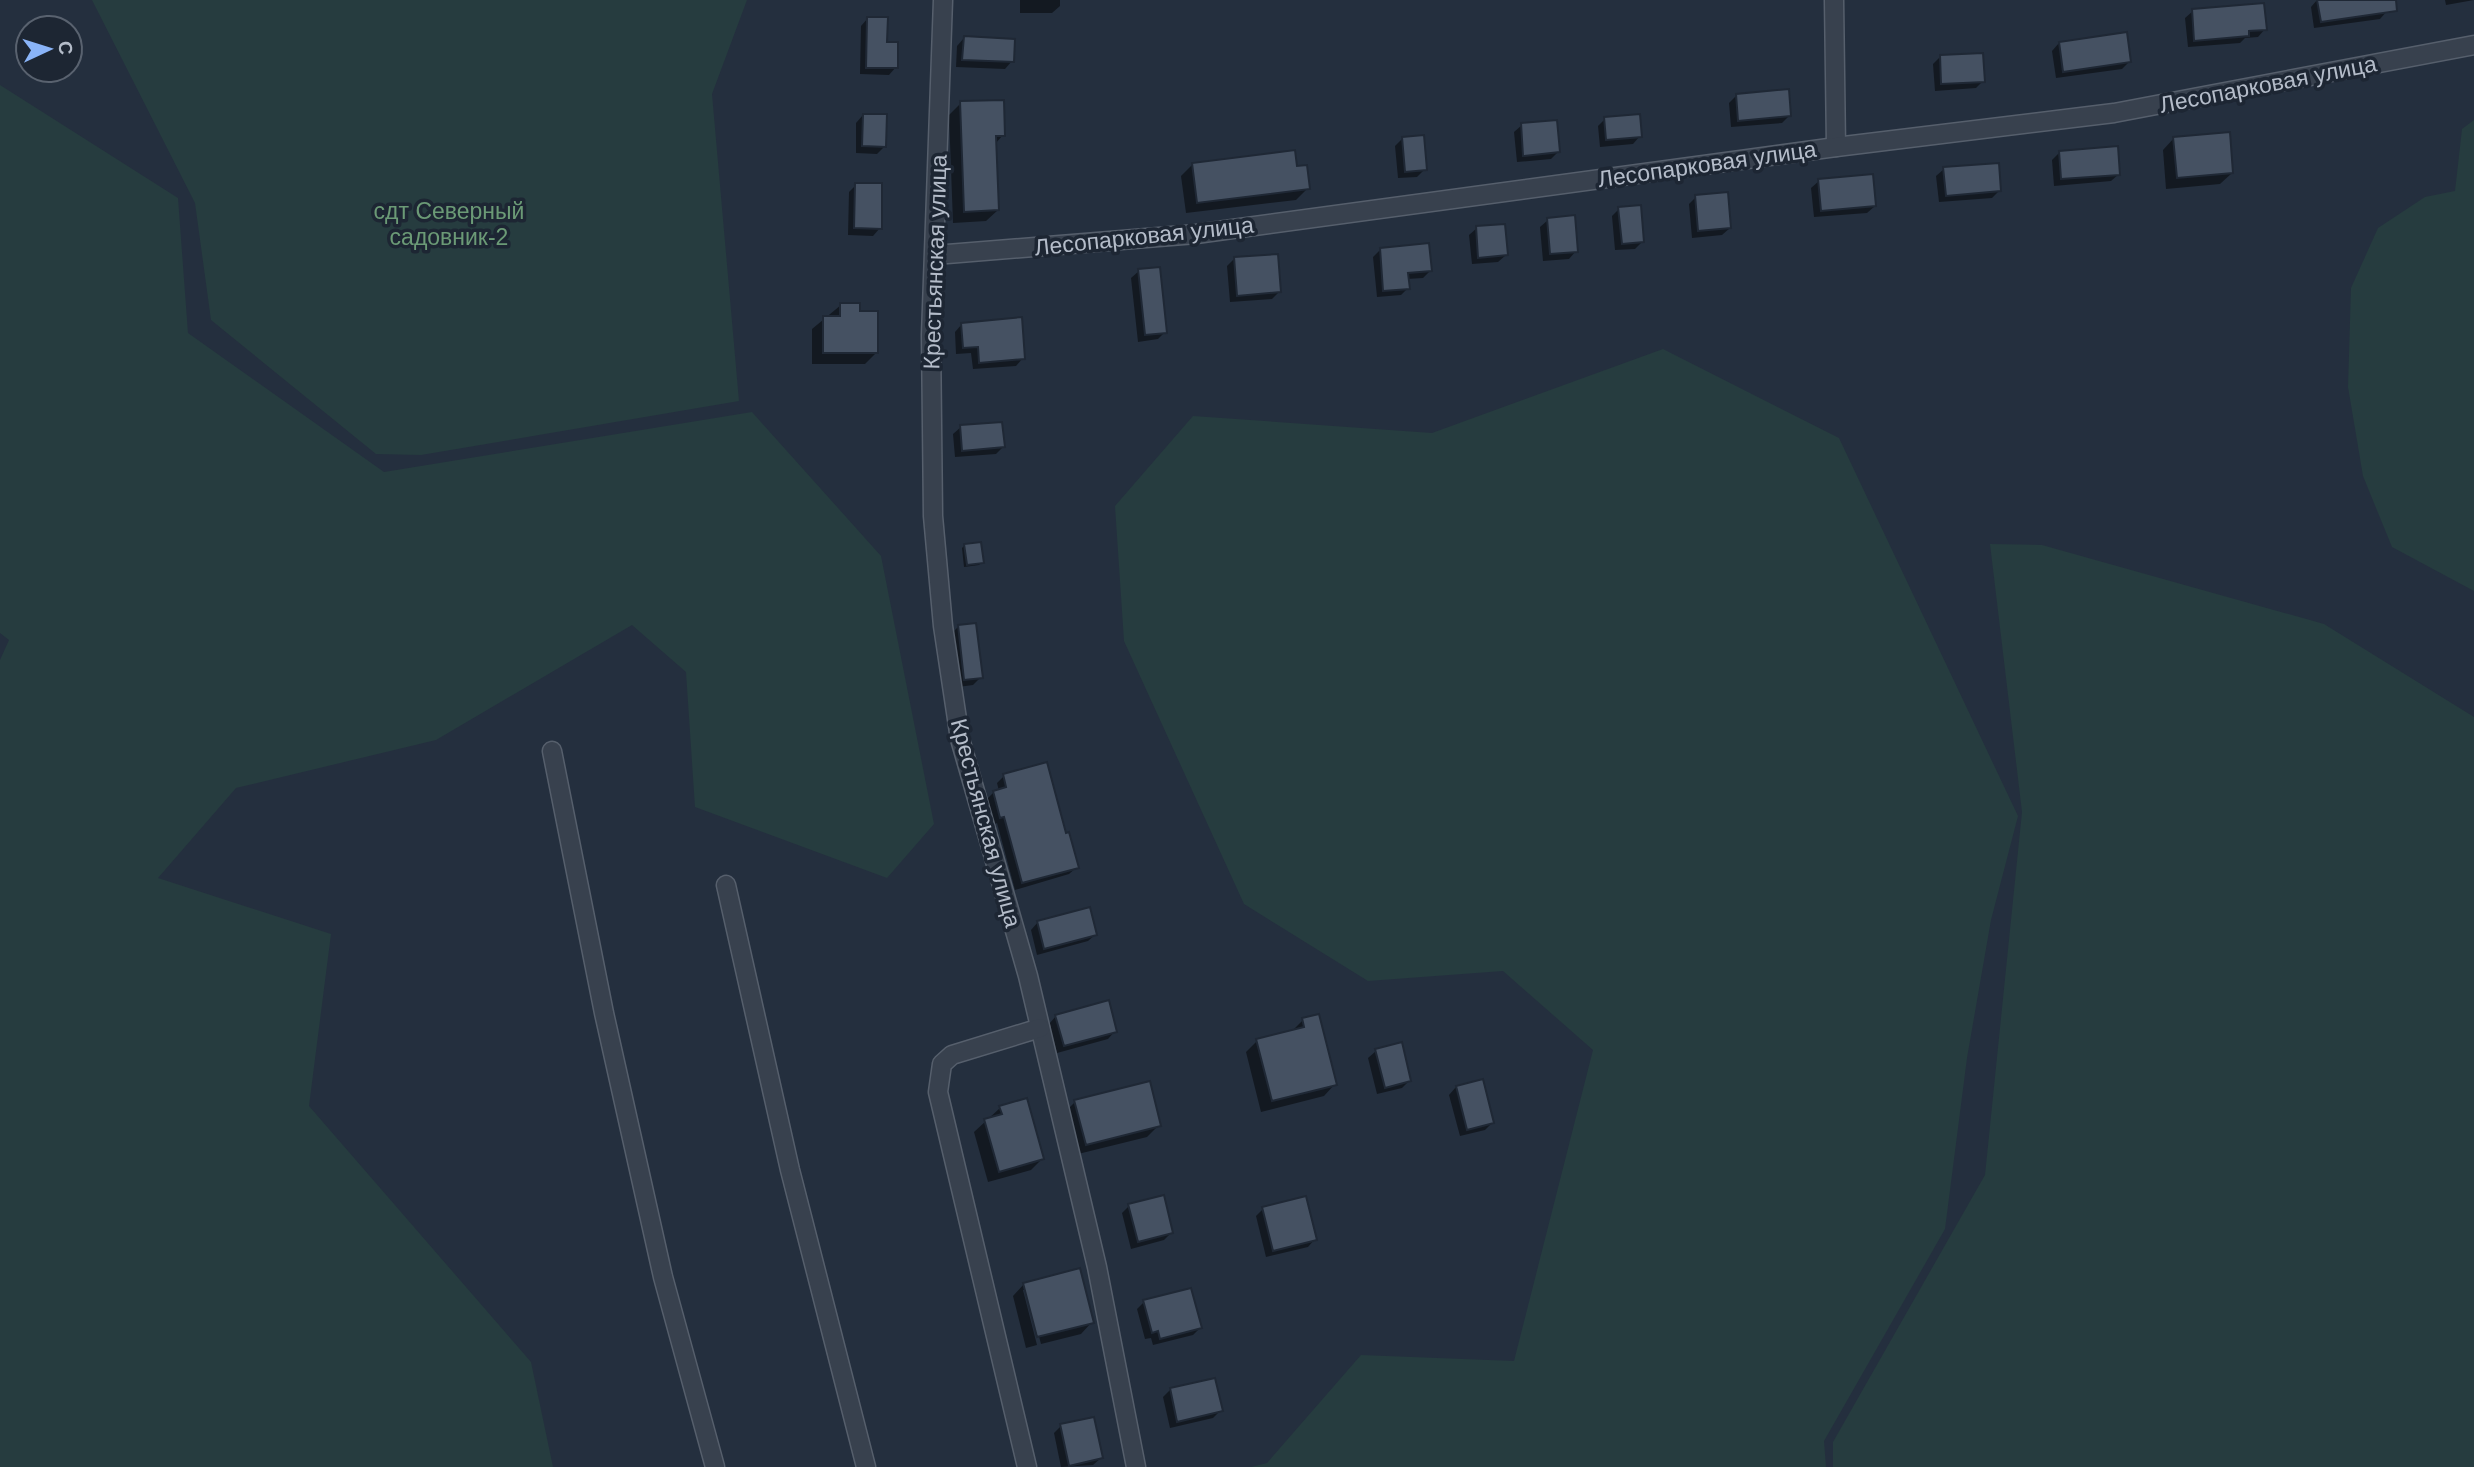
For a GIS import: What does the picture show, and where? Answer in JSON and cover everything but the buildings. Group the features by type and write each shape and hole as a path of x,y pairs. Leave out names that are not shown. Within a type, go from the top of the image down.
{"street":[{"name":"Крестьянская улица","path":"943,0 932,335 933,516 943,626 960,739 1028,976 1097,1267 1136,1467"},
{"path":"1833,0 1836,147"},
{"name":"Лесопарковая улица","path":"935,256 1196,234 1836,147 2114,113 2474,45"},
{"path":"552,751 604,1013 663,1276 715,1467"},
{"path":"726,885 790,1170 866,1467"},
{"path":"1027,1467 938,1092 942,1064 953,1055 1040,1028"}],"green space":[{"name":"сдт Северный садовник-2","path":"92,0 747,0 712,94 739,401 421,455 376,454 211,320 195,203"},
{"path":"0,85 178,198 188,333 384,472 752,412 881,556 934,824 887,878 695,807 686,672 632,625 436,740 236,788 158,878 331,934 309,1106 531,1362 553,1467 0,1467 0,660 9,640 0,633"},
{"path":"2474,120 2474,591 2392,547 2363,476 2348,387 2351,288 2378,228 2425,197 2455,191 2462,129"},
{"path":"1663,349 1839,438 2018,816 1991,920 1967,1058 1945,1229 1824,1441 1826,1467 1251,1467 1267,1463 1361,1355 1514,1361 1593,1050 1503,971 1368,981 1244,904 1124,641 1115,506 1193,416 1432,433"},
{"path":"1990,544 2042,545 2324,624 2474,717 2474,1467 1833,1467 1833,1442 1985,1175 2022,812"}]}
